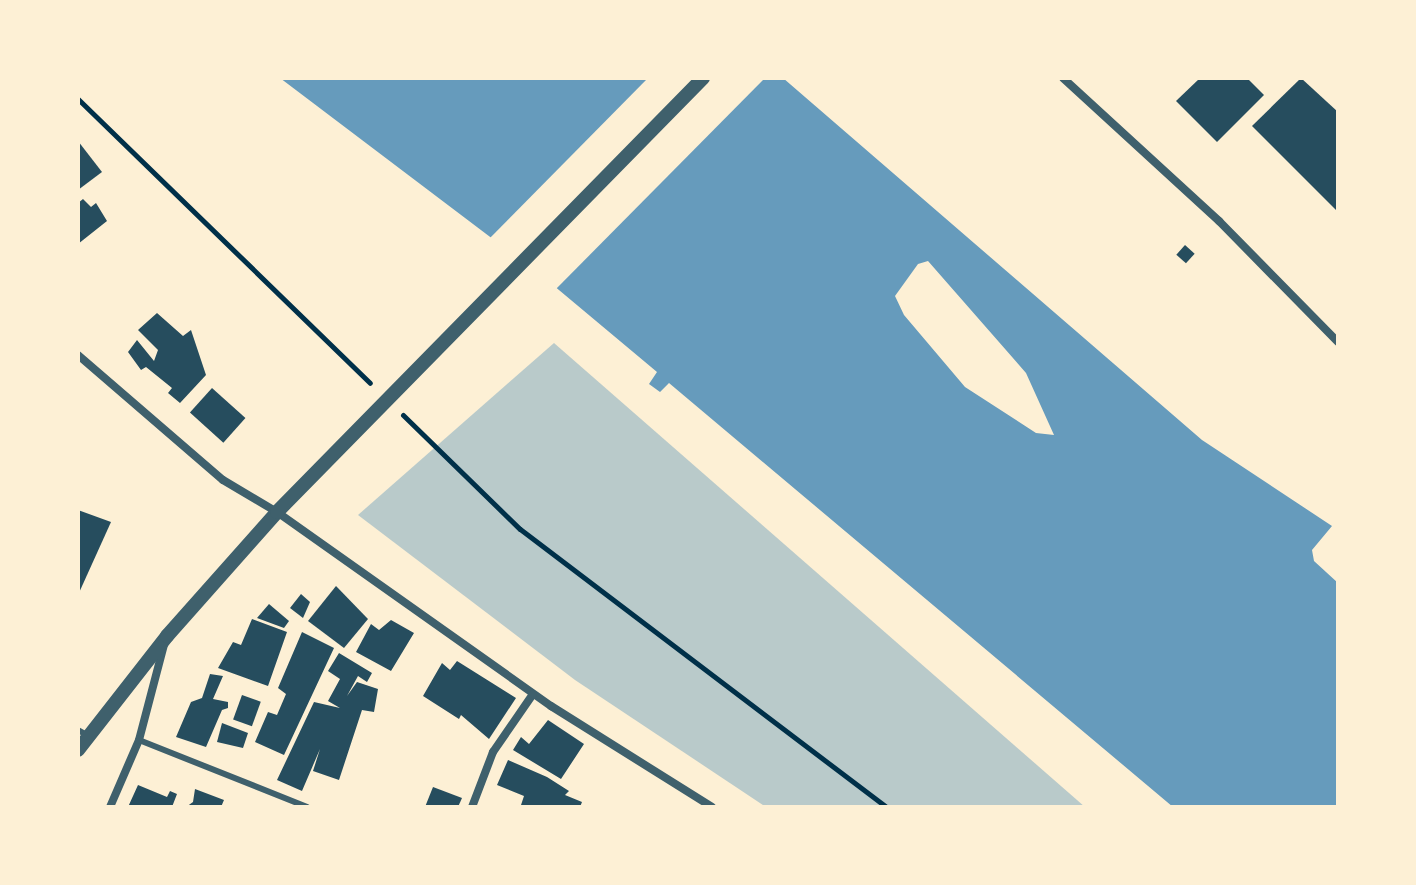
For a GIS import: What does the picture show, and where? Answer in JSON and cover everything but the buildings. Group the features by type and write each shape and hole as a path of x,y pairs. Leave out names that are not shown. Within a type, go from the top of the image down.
{"street":[{"path":"78,750 84,733 277,512 315,477 703,78"},
{"path":"1063,78 1219,221 1338,342"},
{"path":"78,355 223,480 277,512 533,694 712,807"},
{"path":"110,807 139,740 167,636"},
{"path":"472,807 493,752 533,694"}],"lane":[{"path":"139,740 307,807"}],"path":[{"path":"78,99 374,387"},
{"path":"396,409 520,529 886,807"}],"shaded area":[{"path":"554,343 1085,807 766,807 575,680 358,515"}],"water":[{"path":"280,78 783,78 1202,440 1332,526 1312,550 1314,561 1338,583 1338,807 1173,807 669,383 660,392 649,384 657,372 547,280","holes":["928,261 1026,373 1054,435 1036,433 965,387 904,315 895,296 918,264"]}],"pier":[{"path":"648,78 765,78 554,291 488,240"}]}
